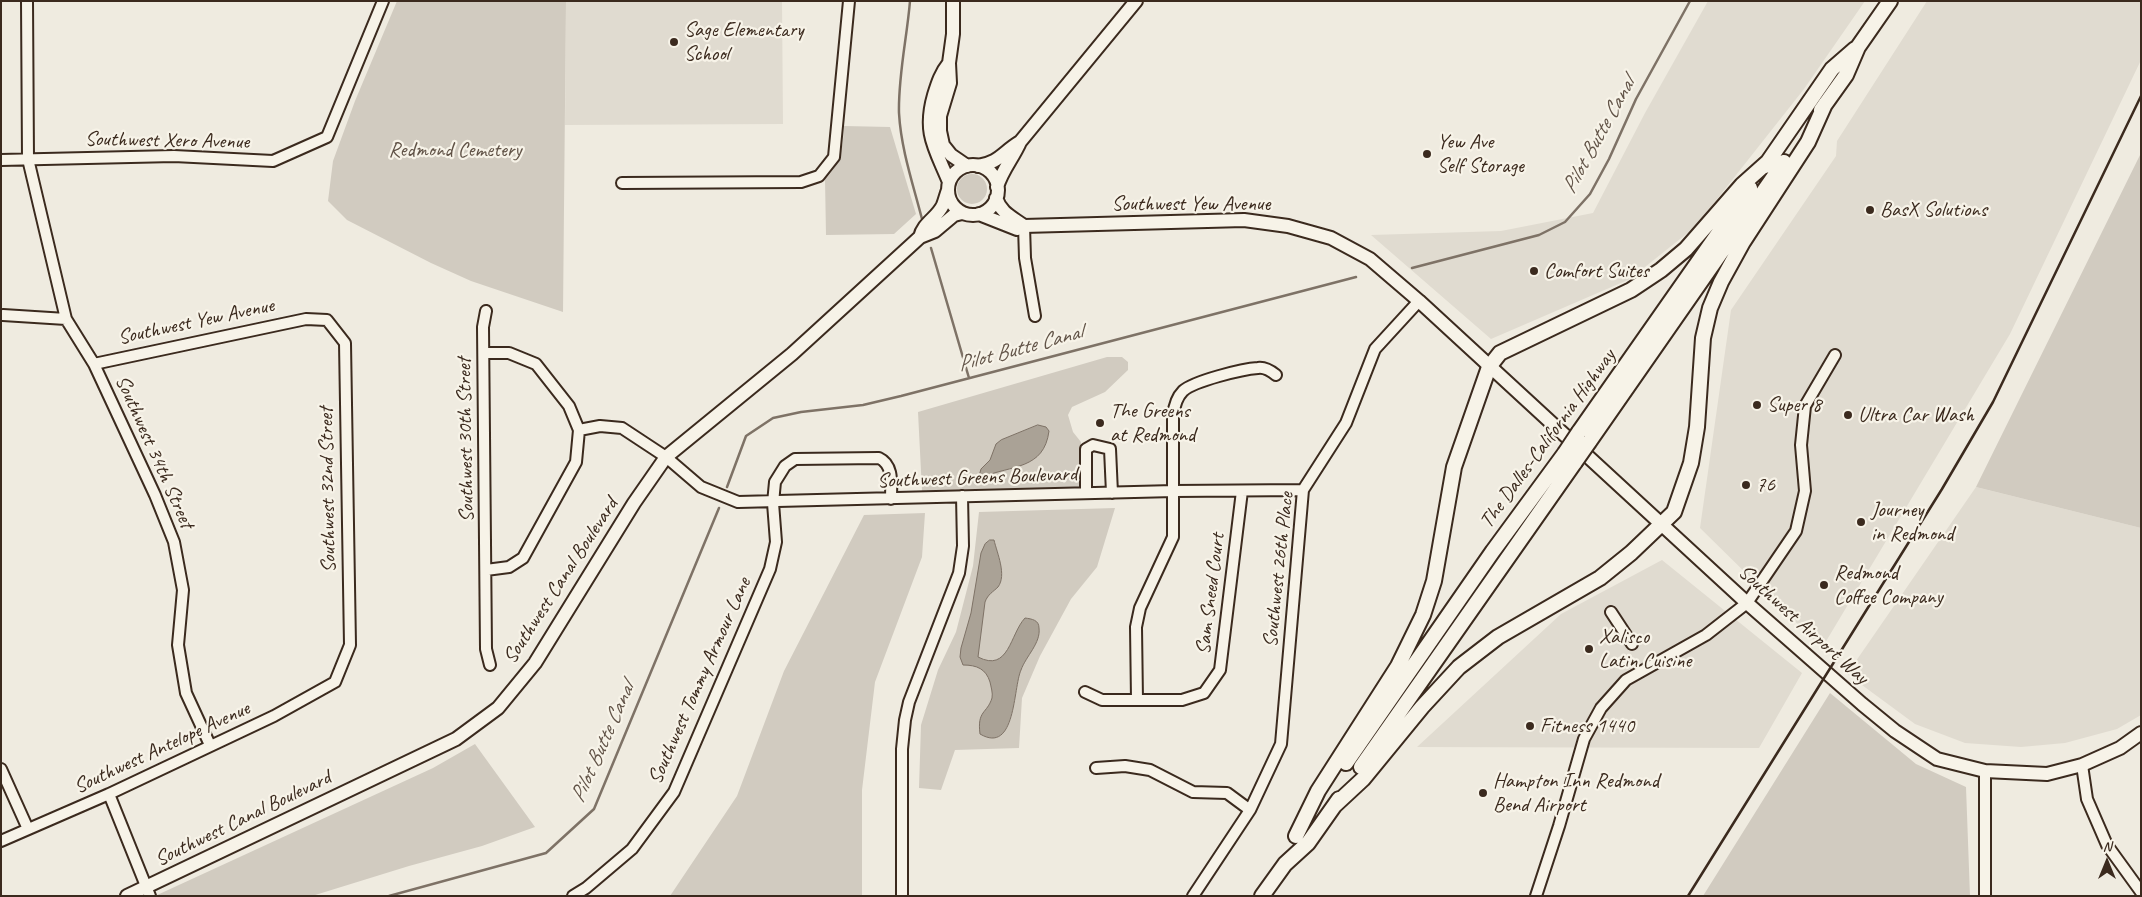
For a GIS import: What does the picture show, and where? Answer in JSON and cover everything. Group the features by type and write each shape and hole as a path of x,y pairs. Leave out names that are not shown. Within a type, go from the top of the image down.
{"highway":[{"name":"The Dalles-California Highway","path":"1584,436 1846,75 1858,47 1890,1"},
{"name":"The Dalles-California Highway","path":"1262,896 1285,864 1308,843 1335,806 1832,69 1858,47"},
{"path":"1335,806 1363,779 1422,707 1459,667 1498,637 1600,578 1674,512 1691,463 1697,427 1703,338 1710,308 1721,282 1743,242 1808,142 1825,104"},
{"path":"1296,836 1318,791 1398,666 1423,615 1434,581 1454,467 1489,367 1500,353 1631,290 1661,270 1686,249 1742,185 1770,160"},
{"name":"The Dalles-California Highway","path":"1285,864 1296,836 1493,551 1570,457"}],"main road":[{"path":"953,1 953,34 948,62 950,83 940,116 940,132 943,145 951,155 991,174 1000,208 1005,214 1024,226"},
{"path":"948,186 956,172 973,166 990,164 1020,142 1136,1"},
{"path":"948,62 940,74 930,110 929,126 932,142 948,186 950,201 962,213 979,214 992,206 1000,177 1014,156 1020,142"},
{"name":"Southwest Canal Boulevard","path":"920,237 922,228 936,216 943,205 948,186"},
{"name":"Southwest Canal Boulevard","path":"127,896 148,892 456,739 498,708 535,663 634,504 666,457 792,354 920,237 935,231 954,216 962,213"},
{"name":"Southwest Yew Avenue","path":"979,214 1017,229 1024,226 1244,220 1288,226 1331,238 1370,259 1419,300 1489,367"},
{"name":"Southwest Airport Way","path":"1489,367 1747,603 1855,698 1895,731 1937,759 1985,771 2047,774 2082,765 2120,748 2141,732"}],"street":[{"name":"Southwest 34th Street","path":"28,1 28,159 66,319 94,364 155,495 174,542 183,590 178,645 186,693 210,745"},
{"name":"Southwest Xero Avenue","path":"1,160 174,156 273,161 327,137 383,1"},
{"path":"622,183 801,182 818,176 834,157 849,1"},
{"path":"1024,226 1025,258 1035,316"},
{"name":"Southwest 26th Place","path":"1193,896 1250,810 1281,744 1303,490 1346,423 1376,349 1419,300"},
{"name":"Southwest 30th Street","path":"486,311 483,327 486,649 490,665"},
{"path":"3,315 66,319"},
{"name":"Southwest Yew Avenue","path":"94,364 306,319"},
{"name":"Southwest 32nd Street","path":"306,319 327,320 345,343 350,645 335,682"},
{"path":"484,353 509,353 536,364 569,406 579,430 576,462 523,558 509,567 486,570"},
{"path":"1536,896 1559,826 1584,739 1601,708 1626,680 1706,635 1747,603 1796,531 1805,492 1801,445 1805,406 1835,355"},
{"path":"1137,700 1136,627 1140,608 1173,537 1174,410 1181,393 1199,382 1259,368 1276,375"},
{"name":"Southwest Greens Boulevard","path":"579,430 600,426 622,428 666,457 701,488 738,502 773,503 962,496 1303,490"},
{"path":"1086,493 1086,449 1094,445 1110,448 1112,493"},
{"name":"Southwest Tommy Armour Lane","path":"573,896 586,888 632,849 674,792 770,568 776,542 773,503 777,476 785,466 796,459 879,458 889,468 892,499"},
{"name":"Sam Sneed Court","path":"1084,692 1102,700 1182,700 1204,693 1220,670 1242,491"},
{"path":"902,896 902,749 905,720 909,702 959,572 963,546 962,496"},
{"path":"1611,612 1632,644"},
{"name":"Southwest Antelope Avenue","path":"1,841 109,794 274,716 335,682"},
{"path":"2082,765 2087,799 2106,845 2141,892"},
{"path":"1096,768 1125,766 1150,770 1192,792 1227,793 1250,810"},
{"path":"1,769 28,829"},
{"path":"1985,771 1985,896"},
{"path":"109,794 148,892"}],"shaded area":[{"name":"Sage Elementary School","path":"566,1 782,1 783,124 565,125"},
{"path":"1708,1 1865,1 1804,89 1695,227 1630,279 1491,339 1371,235 1501,231 1593,213 1645,113"},
{"path":"1927,1 2141,1 2141,60 2010,334 1822,648 1700,528 1731,310 1836,156 1837,141"},
{"path":"1038,425 1046,427 1049,431 1046,444 1041,453 1033,460 983,477 979,476 981,469 990,460 996,444 1001,440"},
{"path":"1976,487 2141,528 2141,715 2117,729 2065,743 2021,747 1965,743 1915,724 1847,674"},
{"path":"990,540 994,540 1002,576 998,587 989,595 985,602 978,657 988,661 996,660 1003,656 1025,618 1033,619 1039,625 1038,639 1023,665 1018,679 1014,704 1007,728 1000,735 992,738 980,734 979,726 981,716 992,698 990,682 986,674 980,669 963,665 960,657 971,613 981,553 985,544"},
{"path":"1662,560 1802,673 1759,748 1417,747 1561,614"}],"green space":[{"name":"Redmond Cemetery","path":"397,1 566,1 563,312 471,281 431,263 347,220 328,201 333,161 355,101"},
{"path":"844,126 890,127 916,214 894,234 826,235 825,179 838,161 843,141"},
{"path":"2141,153 2141,528 1976,487"},
{"path":"972,174 983,178 987,189 983,200 972,204 961,200 957,189 961,178"},
{"name":"The Greens at Redmond","path":"1107,357 1122,357 1128,362 1128,370 1105,392 1072,407 1068,415 1073,432 1081,442 1082,487 922,491 918,412"},
{"name":"The Greens at Redmond","path":"1115,508 1097,567 1071,599 1040,656 1022,698 1019,748 955,750 941,790 919,788 921,725 938,670 956,632 973,566 979,512"},
{"path":"925,513 922,557 875,682 862,790 862,896 670,896 737,796 784,671 864,515"},
{"path":"1830,693 1916,764 1966,787 1970,896 1703,896"},
{"path":"475,744 535,827 482,846 312,896 155,896 433,768"}],"waterway":[{"path":"910,1 901,71 899,113 905,153 922,219"},
{"name":"Pilot Butte Canal","path":"1412,268 1539,235 1565,222 1590,194 1609,159 1636,99 1690,1"},
{"path":"931,248 969,378"},
{"name":"Pilot Butte Canal","path":"727,487 746,436 773,418 801,412 863,405 901,396 1356,277"},
{"name":"Pilot Butte Canal","path":"389,896 546,853 594,809 719,508"}],"railway":[{"path":"1688,896 1942,489 1993,402 2141,96"}],"place":[{"name":"Sage Elementary School","path":"674,42"},
{"name":"Yew Ave Self Storage","path":"1427,154"},
{"name":"BasX Solutions","path":"1870,210"},
{"name":"Comfort Suites","path":"1534,271"},
{"name":"Super 8","path":"1757,405"},
{"name":"Ultra Car Wash","path":"1848,415"},
{"name":"The Greens at Redmond","path":"1100,423"},
{"name":"76","path":"1746,485"},
{"name":"Journey in Redmond","path":"1861,522"},
{"name":"Redmond Coffee Company","path":"1824,585"},
{"name":"Xalisco Latin Cuisine","path":"1589,649"},
{"name":"Fitness 1440","path":"1530,726"},
{"name":"Hampton Inn Redmond Bend Airport","path":"1483,793"}]}
